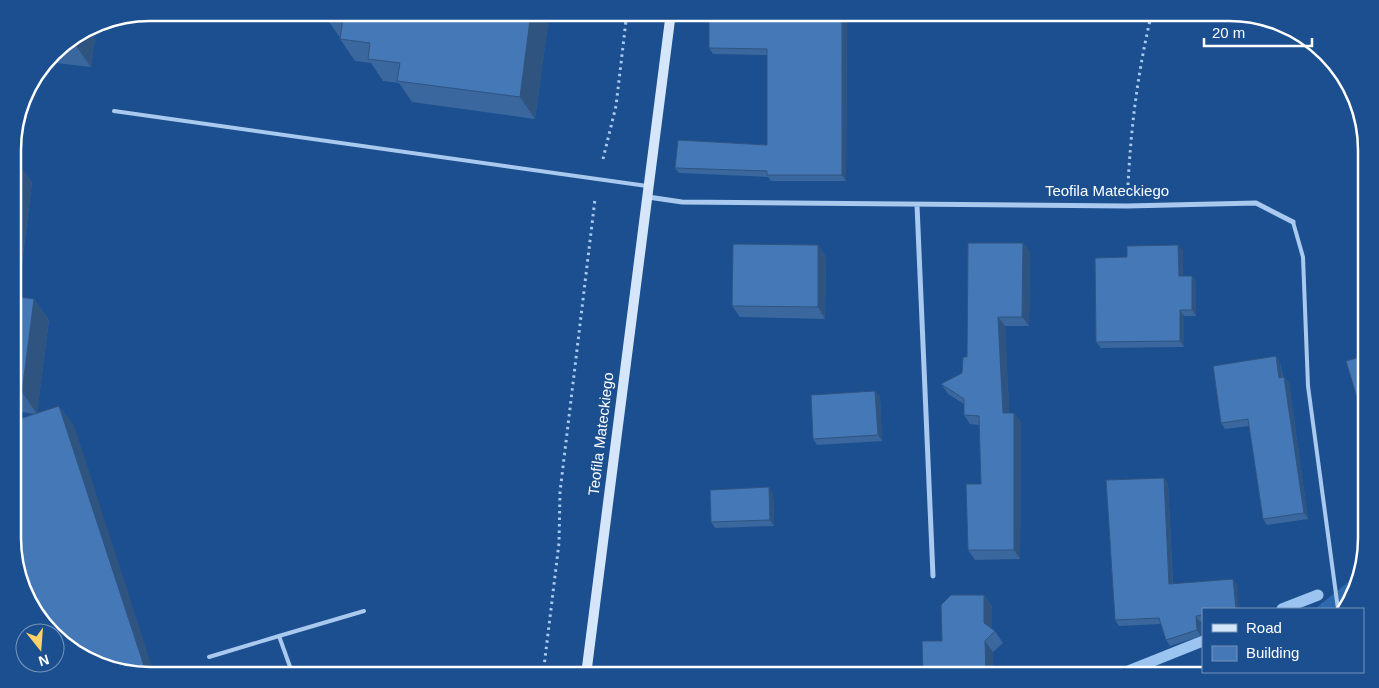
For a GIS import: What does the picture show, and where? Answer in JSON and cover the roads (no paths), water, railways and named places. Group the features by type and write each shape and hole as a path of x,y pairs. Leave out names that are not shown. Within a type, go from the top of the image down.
{"street":[{"name":"Teofila Mateckiego","path":"587,667 670,22"},
{"name":"Teofila Mateckiego","path":"648,198 682,202 917,205 1127,206 1256,203 1293,222"},
{"path":"917,205 933,576"}],"lane":[{"path":"114,111 649,186"},
{"path":"1293,222 1303,256 1308,386 1338,606"},
{"path":"209,657 364,611"},
{"path":"279,636 290,667"}],"waterway":[{"path":"1285,608 1318,595"},
{"path":"1140,666 1202,641"}]}
